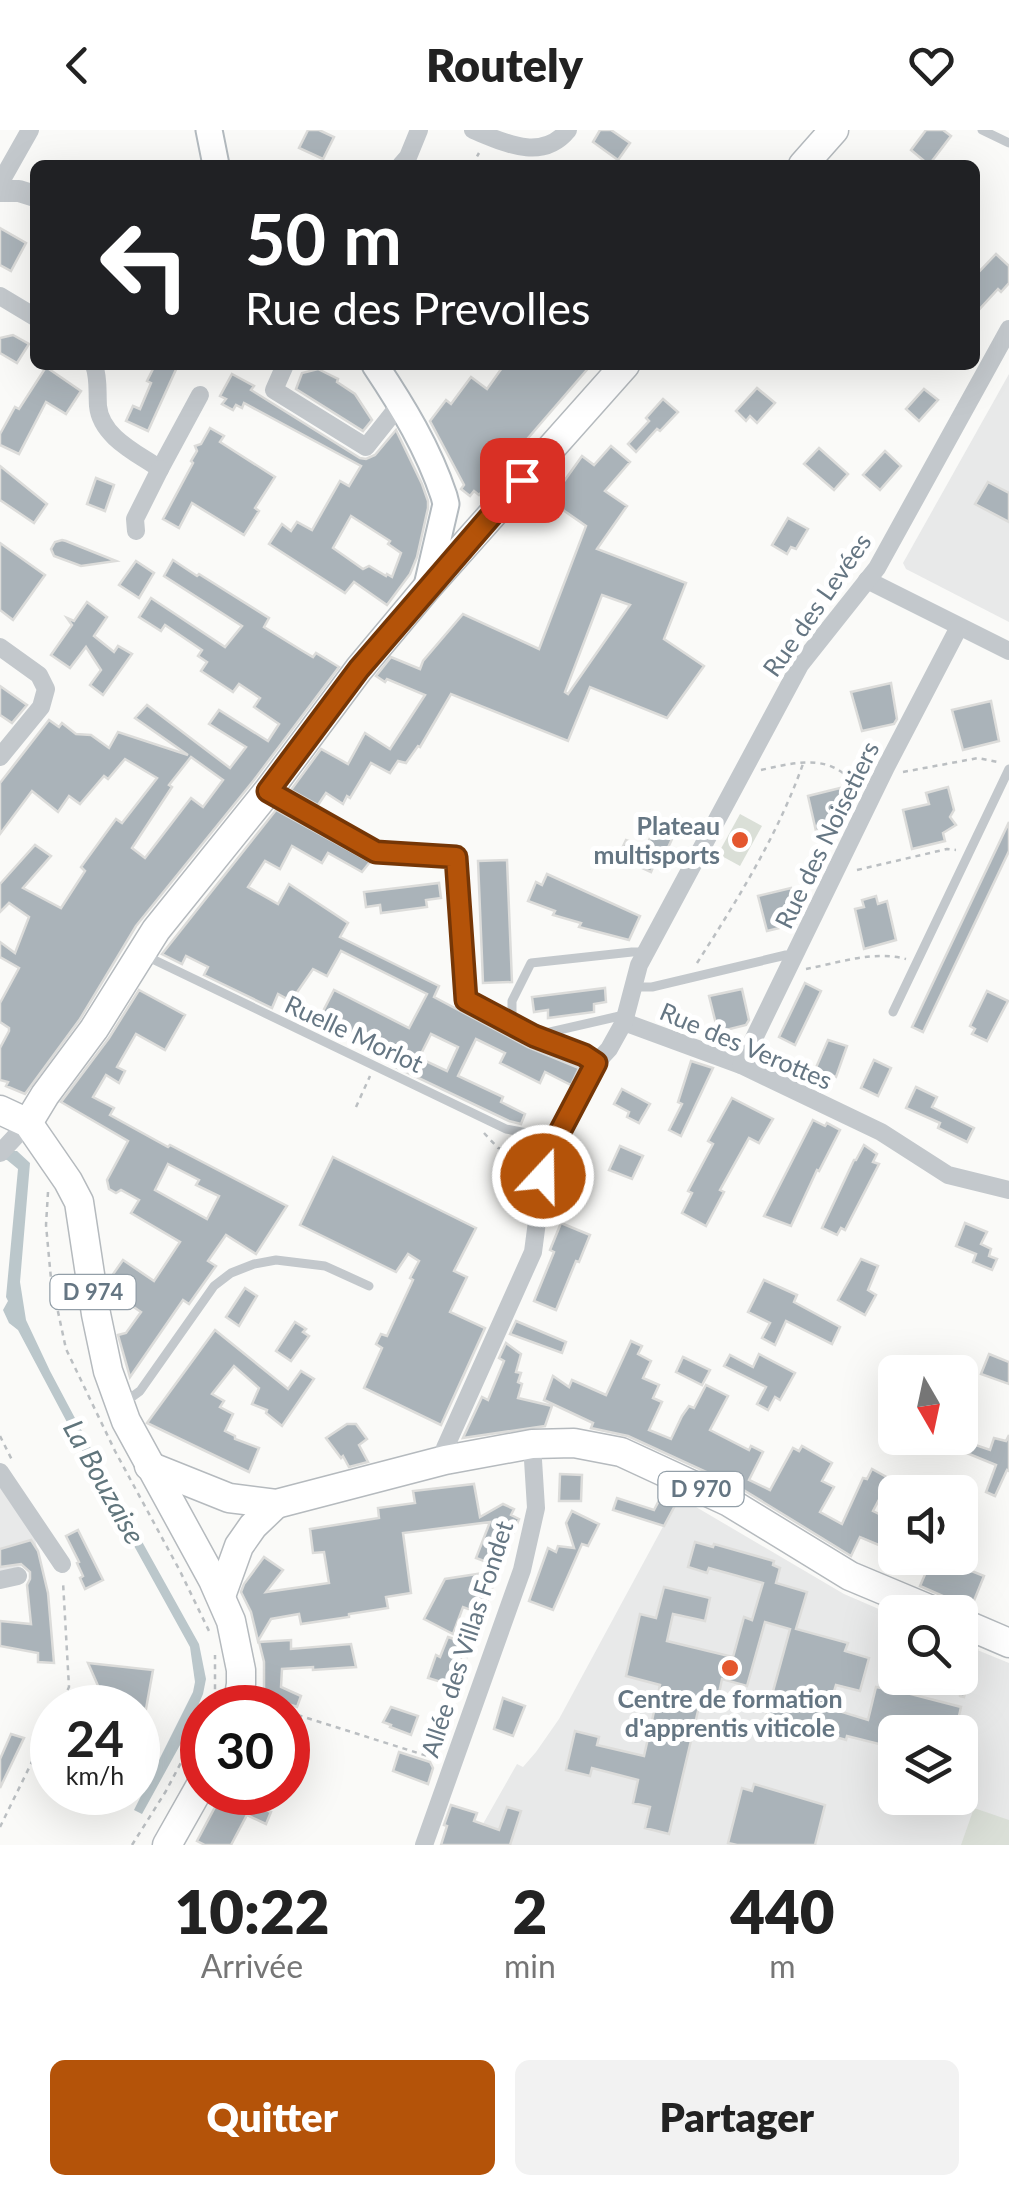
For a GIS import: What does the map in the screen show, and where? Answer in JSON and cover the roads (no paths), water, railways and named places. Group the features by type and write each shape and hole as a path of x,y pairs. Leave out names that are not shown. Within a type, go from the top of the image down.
{"main road":[{"path":"209,130 215,160"},
{"path":"807,160 834,130"},
{"path":"378,370 430,458 446,504 478,532"},
{"path":"0,1110 28,1124 156,930 268,791 359,669 621,370"},
{"path":"426,590 446,504"},
{"name":"D 974","path":"28,1124 78,1202 96,1314 119,1405 221,1596 238,1649 241,1685"},
{"name":"D 970","path":"276,1504 445,1460 532,1444 574,1443 621,1452 729,1502 850,1576 895,1595"},
{"path":"149,1466 229,1498 276,1504"},
{"path":"221,1596 239,1546 276,1504"},
{"path":"978,1630 1009,1643"},
{"path":"166,1845 183,1815"}],"street":[{"path":"0,183 30,130"},
{"path":"405,160 420,130"},
{"path":"473,130 518,148 536,149 550,146 568,130"},
{"path":"0,191 30,195"},
{"path":"0,296 30,314"},
{"name":"Rue des Levées","path":"625,1018 639,965 800,665 896,537 1009,329"},
{"path":"96,370 101,420 107,429 160,469"},
{"path":"283,370 274,390 366,447 401,403"},
{"path":"136,531 135,519 200,395"},
{"path":"867,580 1009,651"},
{"name":"Rue des Noisetiers","path":"741,1065 959,627"},
{"path":"0,647 40,676 46,689 40,707 0,758"},
{"path":"268,791 376,852 456,857 466,1000 596,1063"},
{"name":"Rue des Verottes","path":"445,1460 445,1448 533,1252 543,1176 554,1143 625,1018 741,1065 881,1132 948,1175 1009,1190"},
{"path":"3,1150 28,1124"},
{"name":"Allée des Villas Fondet","path":"424,1845 522,1570 536,1508 532,1444"},
{"path":"0,1472 62,1564"}],"lane":[{"path":"982,130 1009,143"},
{"path":"894,1012 1009,768"},
{"path":"512,1023 512,1001 532,964 646,952"},
{"name":"Ruelle Morlot","path":"140,954 506,1129 542,1136 554,1143"},
{"path":"634,987 643,989 786,955 792,963"},
{"path":"534,1036 625,1018"},
{"path":"119,1405 140,1391 214,1286 232,1273 276,1260 326,1266 369,1286"}],"water":[{"name":"La Bouzaise","path":"0,1151 17,1151 30,1163 20,1282 26,1320 120,1503 112,1507 18,1330 3,1310 8,1301 18,1169 0,1159"},
{"path":"125,1511 199,1644 205,1685 194,1685 190,1647 117,1515"},
{"path":"180,1718 180,1745 160,1781 160,1758"}],"place":[{"name":"Plateau multisports","path":"740,840"},
{"name":"Centre de formation d'apprentis viticole","path":"730,1668"}]}
